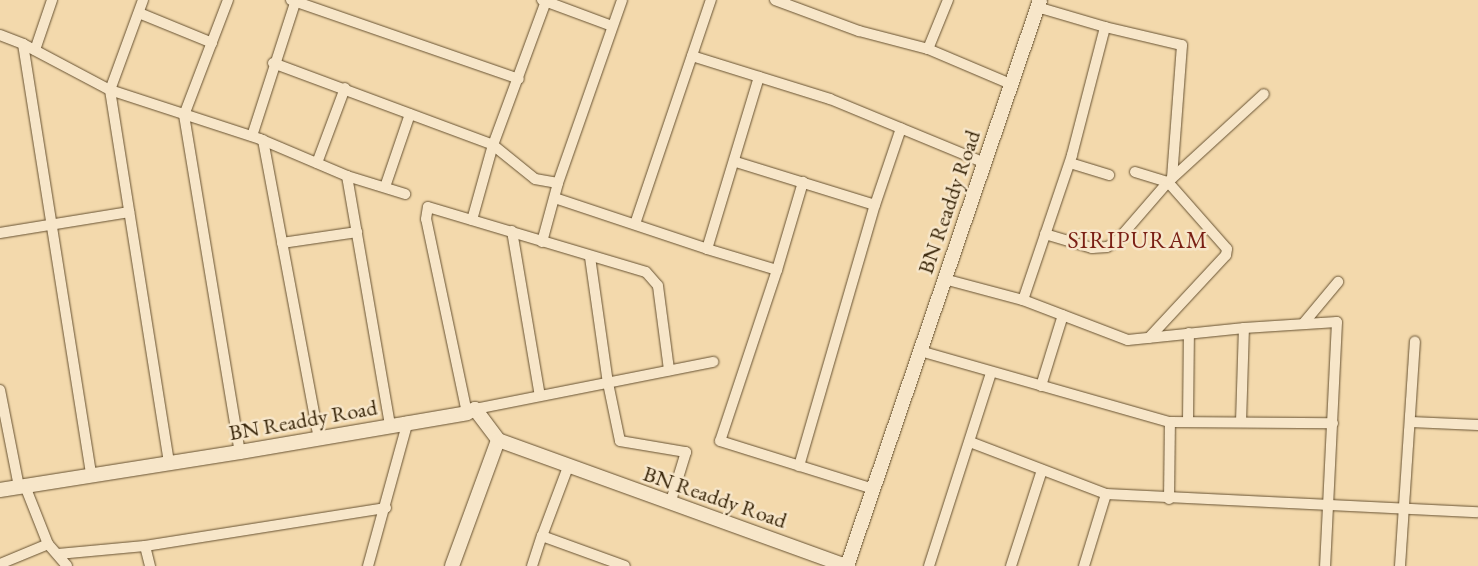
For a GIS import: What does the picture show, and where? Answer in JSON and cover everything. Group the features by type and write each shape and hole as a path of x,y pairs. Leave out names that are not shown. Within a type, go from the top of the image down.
{"street":[{"path":"35,50 52,0"},
{"path":"143,0 140,13 110,90 169,463"},
{"path":"228,0 184,115 240,452"},
{"path":"252,136 294,0 519,79"},
{"path":"542,242 558,183 622,0"},
{"path":"635,224 711,0"},
{"path":"775,0 859,31 928,49 1011,84"},
{"path":"928,49 948,0"},
{"path":"472,220 493,145 519,79 544,1 612,26"},
{"path":"1039,4 1105,28 1182,45 1170,180"},
{"name":"BN Readdy Road","path":"498,440 670,504 847,566 1039,4"},
{"path":"140,13 212,44"},
{"path":"1023,300 1070,163 1105,28"},
{"path":"0,35 23,44 110,90 252,136 347,176 405,194"},
{"path":"23,44 91,475"},
{"path":"692,56 830,99 985,163"},
{"path":"273,63 345,88 493,145 535,180 558,183"},
{"path":"708,249 736,162 759,77"},
{"path":"317,163 345,88"},
{"path":"1045,234 1092,248 1107,247 1116,242 1170,180 1264,94"},
{"path":"385,187 410,114"},
{"path":"799,466 875,204 901,128"},
{"path":"263,140 319,438"},
{"path":"736,162 875,204"},
{"path":"1070,163 1108,175"},
{"path":"1135,172 1170,180 1226,249 1226,255 1149,338"},
{"path":"347,176 390,426"},
{"path":"803,182 777,270 720,442 873,489"},
{"path":"555,198 777,270"},
{"path":"452,566 498,440 471,411 425,211 432,206 590,258 646,272 653,277 658,286 669,370"},
{"path":"0,233 129,212"},
{"path":"512,231 540,396"},
{"path":"282,243 357,232"},
{"path":"590,258 608,383 620,441 686,452 670,504"},
{"path":"944,280 1023,300 1128,340 1244,328 1337,322 1330,505 1325,566"},
{"path":"1303,324 1338,282"},
{"path":"1041,386 1063,315"},
{"path":"1241,422 1244,328"},
{"path":"1188,422 1189,333"},
{"path":"1400,566 1415,342"},
{"path":"920,351 1170,422 1333,423"},
{"path":"471,411 713,362"},
{"path":"930,566 992,373"},
{"path":"0,390 22,487 48,544 67,566"},
{"name":"BN Readdy Road","path":"0,490 240,452 471,411"},
{"path":"368,566 386,508 408,421"},
{"path":"1169,499 1170,422"},
{"path":"1411,422 1478,424"},
{"path":"970,442 1106,494 1169,499 1478,512"},
{"path":"532,566 568,467"},
{"path":"1011,566 1042,470"},
{"path":"1084,566 1106,494"},
{"path":"58,554 145,546 386,508"},
{"path":"542,536 609,563 625,566"},
{"path":"0,564 48,544"},
{"path":"145,546 150,566"}],"district":[{"name":"SIRIPURAM","path":"1138,240"}]}
